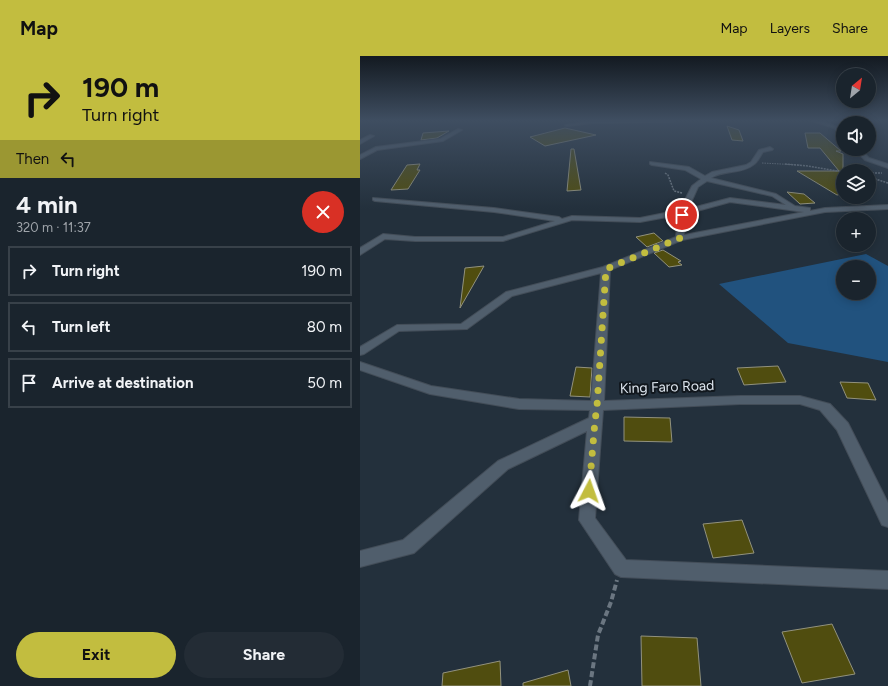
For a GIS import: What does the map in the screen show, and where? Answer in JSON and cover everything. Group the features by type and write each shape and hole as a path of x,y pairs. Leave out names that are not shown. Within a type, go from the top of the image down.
{"street":[{"path":"360,157 373,150"},
{"path":"680,238 682,215 695,186 714,173 748,166 754,162 761,152 766,150"},
{"path":"864,156 867,159 888,166"},
{"path":"652,163 687,168 705,178 774,195 796,209"},
{"path":"375,199 494,210 564,220"},
{"path":"360,252 383,236 415,239 503,238 572,218 640,220 684,212 730,200 796,209 825,210 888,207"},
{"path":"360,352 397,328 463,327 509,294 606,269 680,238 825,210"},
{"path":"606,269 587,520 621,568 888,580"},
{"name":"King Faro Road","path":"360,366 430,390 518,404 596,413 740,400 800,400 825,407 843,427 888,520"},
{"path":"360,559 408,547 503,465 596,413"}],"path":[{"path":"754,162 808,166 836,171"},
{"path":"876,173 886,174"},
{"path":"876,179 888,183"},
{"path":"590,686 598,635 611,602 621,568"}],"shaded area":[{"path":"866,254 888,266 888,362 788,343 719,284 836,260 836,300 876,300 876,260 837,260"}],"building":[{"path":"571,150 574,150 581,190 567,191"},
{"path":"822,150 836,150 836,156 843,156 843,164 836,164 836,167"},
{"path":"420,164 417,170 420,170 408,189 391,190 407,165"},
{"path":"797,171 836,171 836,194"},
{"path":"787,192 804,194 815,203 800,204"},
{"path":"654,233 663,241 647,247 636,237"},
{"path":"663,250 681,261 678,262 682,265 669,267 654,253"},
{"path":"484,266 460,308 465,268"},
{"path":"778,366 786,382 744,385 737,368"},
{"path":"576,367 592,368 590,397 570,396"},
{"path":"840,382 868,383 876,400 847,398"},
{"path":"624,417 670,418 672,442 624,441"},
{"path":"742,520 754,553 713,558 703,524"},
{"path":"832,624 855,674 802,683 782,632"},
{"path":"641,636 697,638 701,686 642,686"},
{"path":"500,661 501,686 442,686 443,673"},
{"path":"568,670 571,686 523,686 523,683"}],"route":[{"path":"589,491 597,406 606,269 680,238 682,215"}]}
